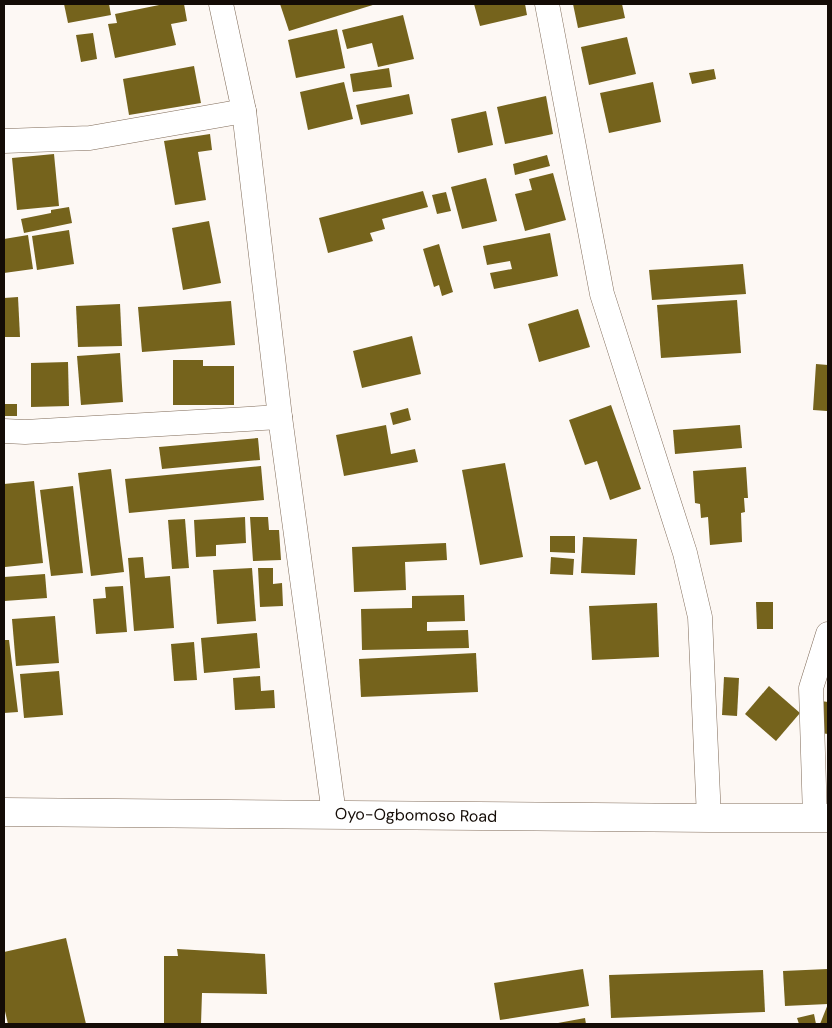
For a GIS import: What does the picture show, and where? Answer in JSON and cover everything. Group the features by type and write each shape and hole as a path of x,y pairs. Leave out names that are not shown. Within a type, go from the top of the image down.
{"highway":[{"name":"Oyo-Ogbomoso Road","path":"4,812 822,818"}],"street":[{"path":"221,4 244,111 280,417 334,814"},
{"path":"547,4 602,294 685,553 700,617 709,818"},
{"path":"4,141 90,138 244,111"},
{"path":"4,431 24,432 280,417"},
{"path":"822,818 811,688 828,634"}],"building":[{"path":"64,4 109,4 111,15 68,23"},
{"path":"164,4 184,4 187,21 171,24 176,45 115,58 108,24 117,23 115,14"},
{"path":"280,4 376,4 289,31"},
{"path":"474,4 525,4 527,15 480,26"},
{"path":"573,4 622,4 625,18 578,28"},
{"path":"403,15 414,59 378,67 372,43 347,49 342,30"},
{"path":"337,29 345,68 296,78 288,40"},
{"path":"93,33 97,59 81,62 76,35"},
{"path":"627,37 636,74 589,85 581,47"},
{"path":"194,66 201,103 129,115 123,79"},
{"path":"389,68 392,87 353,92 350,74"},
{"path":"714,69 716,79 692,84 689,73"},
{"path":"344,82 353,119 308,130 300,92"},
{"path":"653,82 661,122 609,133 600,93"},
{"path":"409,94 413,114 361,125 356,105"},
{"path":"546,96 553,134 505,144 497,107"},
{"path":"486,111 493,145 458,153 451,119"},
{"path":"210,134 212,150 198,152 206,200 175,205 164,141"},
{"path":"54,154 59,206 17,210 12,158"},
{"path":"547,155 550,166 515,175 513,164"},
{"path":"553,173 566,220 525,231 515,194 532,190 529,179"},
{"path":"486,178 497,221 462,229 451,187"},
{"path":"423,191 428,207 382,219 385,229 370,233 373,241 328,253 319,218"},
{"path":"446,192 451,211 437,214 432,195"},
{"path":"69,207 72,223 24,233 21,219"},
{"path":"209,221 221,283 183,290 172,228"},
{"path":"69,230 74,264 37,270 32,236"},
{"path":"550,233 558,276 494,289 490,273 512,269 510,261 487,265 483,246"},
{"path":"28,235 33,269 4,273 4,239"},
{"path":"439,244 453,292 442,296 439,285 434,287 423,249"},
{"path":"743,264 746,294 652,300 649,270"},
{"path":"18,297 20,337 4,337 4,298"},
{"path":"737,300 741,353 661,358 657,305"},
{"path":"231,301 235,345 142,352 138,307"},
{"path":"120,304 122,346 78,347 76,306"},
{"path":"578,309 590,347 539,362 528,324"},
{"path":"412,336 421,374 362,388 353,351"},
{"path":"120,353 123,402 81,405 77,356"},
{"path":"173,360 203,360 203,366 234,366 234,405 173,405"},
{"path":"68,362 69,406 31,407 31,363"},
{"path":"816,364 828,365 827,411 813,410"},
{"path":"4,404 17,404 17,416 4,416"},
{"path":"611,405 641,489 610,500 597,461 585,465 569,420"},
{"path":"408,408 411,420 393,425 390,413"},
{"path":"386,425 391,454 415,449 418,462 344,476 336,435"},
{"path":"740,425 742,448 675,454 673,430"},
{"path":"258,438 260,460 162,469 159,447"},
{"path":"505,463 523,557 480,565 462,470"},
{"path":"261,466 264,500 129,513 125,479"},
{"path":"746,467 748,498 744,498 745,512 741,513 742,542 710,545 708,517 701,518 700,504 695,503 693,471"},
{"path":"111,469 124,572 91,576 78,473"},
{"path":"34,481 43,563 5,567 4,484"},
{"path":"73,486 83,573 51,576 40,490"},
{"path":"245,517 246,543 216,545 216,556 196,557 194,520"},
{"path":"250,517 268,517 269,530 279,530 281,560 253,561"},
{"path":"185,519 189,568 172,569 168,520"},
{"path":"550,536 575,536 575,553 550,552"},
{"path":"583,537 637,539 635,575 581,573"},
{"path":"446,543 447,560 405,562 406,590 354,592 352,547"},
{"path":"143,557 145,578 170,576 174,628 134,631 128,558"},
{"path":"551,557 574,559 573,575 550,574"},
{"path":"252,568 256,621 217,624 213,570"},
{"path":"258,568 273,568 273,584 282,583 283,606 260,607"},
{"path":"45,574 47,598 4,601 4,577"},
{"path":"123,586 127,632 96,634 93,599 106,598 105,587"},
{"path":"464,595 465,621 427,622 427,631 468,630 469,648 362,650 361,609 412,608 412,596"},
{"path":"756,602 773,602 773,629 757,629"},
{"path":"657,603 659,657 592,660 589,606"},
{"path":"55,616 59,663 16,666 12,619"},
{"path":"257,633 260,668 204,673 201,638"},
{"path":"4,640 9,640 18,712 4,713"},
{"path":"194,642 197,680 174,681 171,644"},
{"path":"476,653 478,692 361,697 359,659"},
{"path":"59,671 63,715 24,718 20,674"},
{"path":"260,676 261,691 274,690 275,708 235,710 233,678"},
{"path":"724,677 739,678 737,716 722,715"},
{"path":"769,686 800,713 776,741 745,714"},
{"path":"821,701 828,702 828,734 820,733"},
{"path":"66,938 86,1024 8,1024 4,1007 4,952"},
{"path":"177,949 265,954 267,994 202,993 201,1024 164,1024 164,956 178,956"},
{"path":"583,969 589,1006 500,1020 494,983"},
{"path":"828,969 828,1004 785,1006 783,971"},
{"path":"763,970 765,1012 611,1018 609,975"},
{"path":"828,1004 828,1024 820,1024"},
{"path":"814,1014 816,1024 799,1024 797,1018"},
{"path":"585,1018 586,1024 558,1024 558,1023"}]}
